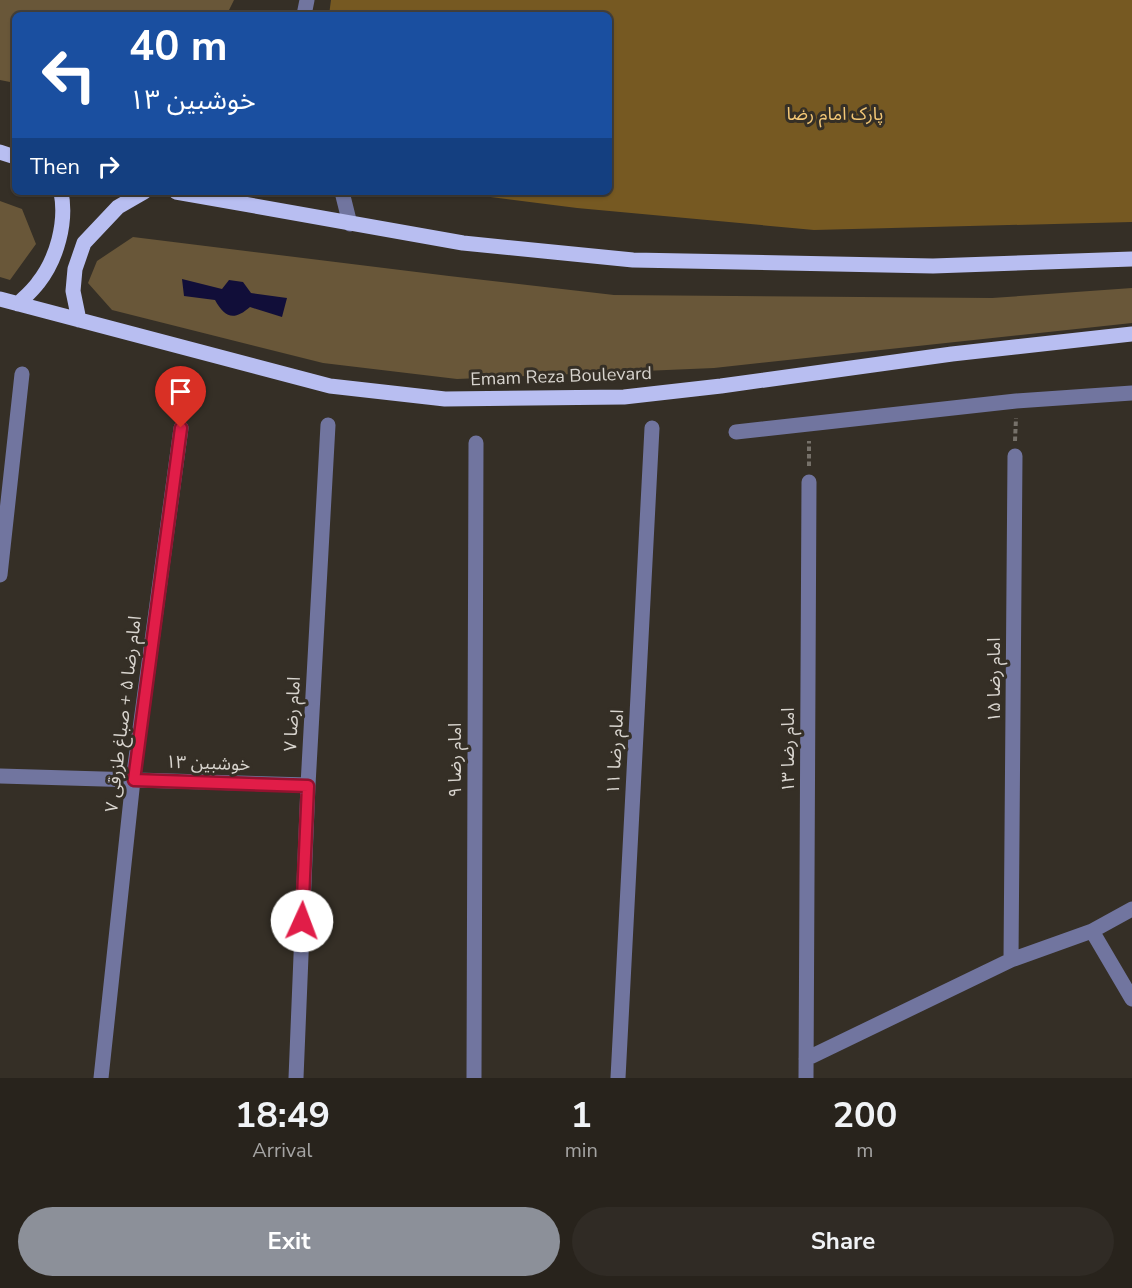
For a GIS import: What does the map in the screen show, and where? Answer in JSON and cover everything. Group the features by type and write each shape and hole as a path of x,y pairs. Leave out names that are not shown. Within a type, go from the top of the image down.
{"main road":[{"path":"18,304 39,282 53,256 62,228 62,195"},
{"path":"79,320 73,291 75,269 84,243 118,207 139,195"},
{"path":"192,195 463,243 633,260 933,266 1132,259"},
{"name":"Emam Reza Boulevard","path":"0,299 330,386 445,399 624,397 952,354 1132,334"}],"street":[{"path":"343,195 350,224"},
{"path":"0,575 22,374"},
{"path":"736,432 809,422 1016,401 1132,393"},
{"name":"امام رضا ۷","path":"296,1078 308,786 328,425"},
{"name":"امام رضا ۵ + صباغ طزرقی ۷","path":"101,1078 134,780 181,428"},
{"name":"امام رضا ۱۱","path":"618,1078 651,428"},
{"name":"امام رضا ۹","path":"474,1078 476,443"},
{"name":"امام رضا ۱۵","path":"1011,960 1016,456"},
{"name":"امام رضا ۱۳","path":"806,1078 808,482"},
{"name":"خوشبین ۱۳","path":"0,776 308,786"},
{"path":"806,1059 1011,960 1092,931 1132,909"},
{"path":"1092,931 1132,999"}],"path":[{"path":"1016,401 1016,456"},
{"path":"808,482 809,422"}],"shaded area":[{"path":"0,0 234,0 227,12 12,12 12,82 0,80"},
{"path":"0,201 22,209 36,244 10,280 0,277"},
{"path":"133,237 614,295 992,298 1132,288 1132,323 714,368 457,379 323,363 112,310 88,283 97,261"},
{"path":"182,279 222,289 229,280 243,282 251,293 287,298 282,317 250,307 235,316 230,316 222,311 215,300 184,296"}],"green space":[{"name":"پارک امام رضا","path":"331,0 1132,0 1132,222 814,230 577,208 475,195 612,195 612,12 329,12"}],"route":[{"path":"181,428 134,780 308,786 302,921"}]}
